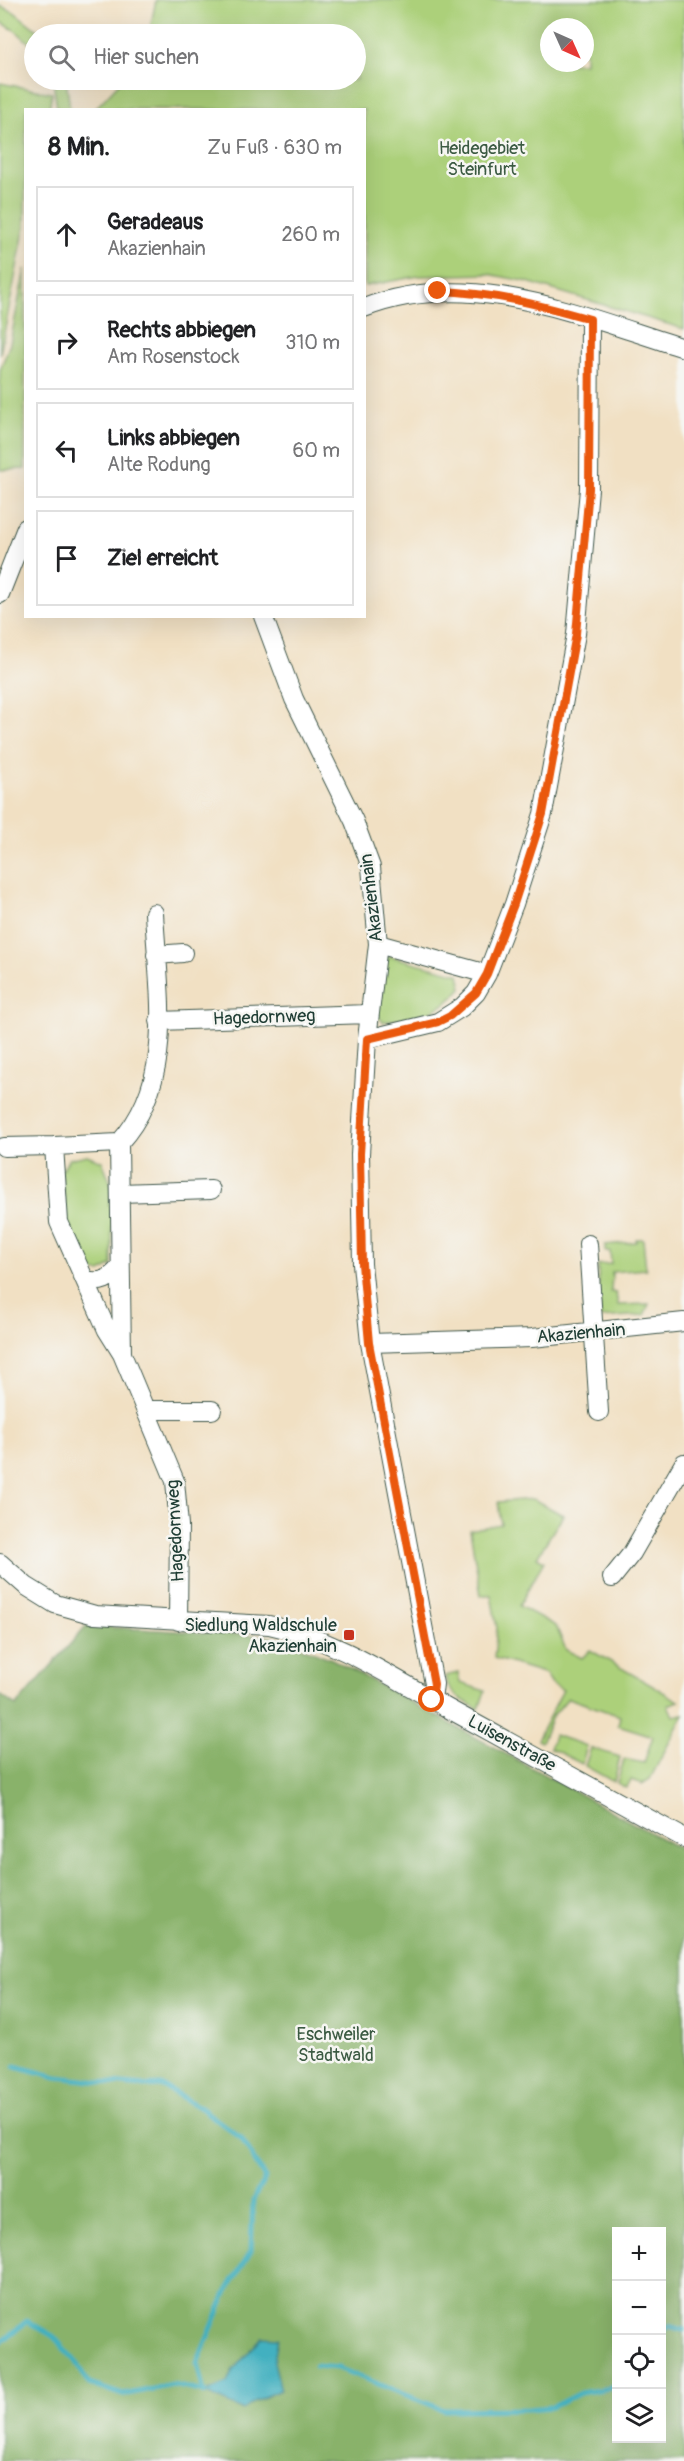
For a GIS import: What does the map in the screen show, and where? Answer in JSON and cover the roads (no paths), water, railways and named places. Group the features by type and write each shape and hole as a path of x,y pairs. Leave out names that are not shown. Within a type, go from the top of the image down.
{"street":[{"path":"366,308 438,291 473,292 525,300 684,348"},
{"path":"367,1039 422,1028 450,1016 476,993 487,974 514,904 543,814 576,634 589,489 590,319"},
{"path":"0,594 24,533"},
{"name":"Akazienhain","path":"263,618 294,699 363,841 371,867 378,944 369,1014 360,1154 362,1264 369,1343 434,1684 432,1700"},
{"path":"4,1147 119,1143 136,1124 154,1082 158,1059 159,1021 154,913"},
{"path":"378,944 487,974"},
{"path":"156,955 183,953"},
{"name":"Hagedornweg","path":"159,1021 369,1014"},
{"name":"Hagedornweg","path":"119,1143 122,1354"},
{"name":"Hagedornweg","path":"54,1146 59,1222 107,1330 122,1354 175,1480 178,1525 178,1621"},
{"path":"120,1193 212,1190"},
{"path":"588,1244 599,1412"},
{"path":"86,1280 103,1281 113,1276 120,1267"},
{"name":"Akazienhain","path":"369,1343 532,1338 684,1322"},
{"path":"147,1410 212,1410"},
{"path":"612,1578 632,1553 684,1463"},
{"name":"Luisenstraße","path":"0,1563 26,1586 55,1604 95,1615 269,1625 294,1630 336,1648 684,1838"}],"water":[{"path":"262,2337 278,2338 274,2362 281,2390 258,2400 243,2410 204,2393 227,2383 233,2370"}],"waterway":[{"path":"15,2066 57,2077 144,2086 161,2085 201,2108 241,2138 265,2178 253,2200 251,2251 227,2291 197,2363 204,2393"},
{"path":"0,2343 27,2321 53,2336 75,2361 89,2384 123,2395 173,2385 205,2392"},
{"path":"666,2328 669,2326 684,2330"},
{"path":"315,2366 338,2368 444,2410 552,2407 580,2393 612,2388"}],"place":[{"name":"Siedlung Waldschule Akazienhain","path":"349,1635"}],"park label":[{"name":"Heidegebiet Steinfurt","path":"482,158"},
{"name":"Eschweiler Stadtwald","path":"336,2044"}]}
